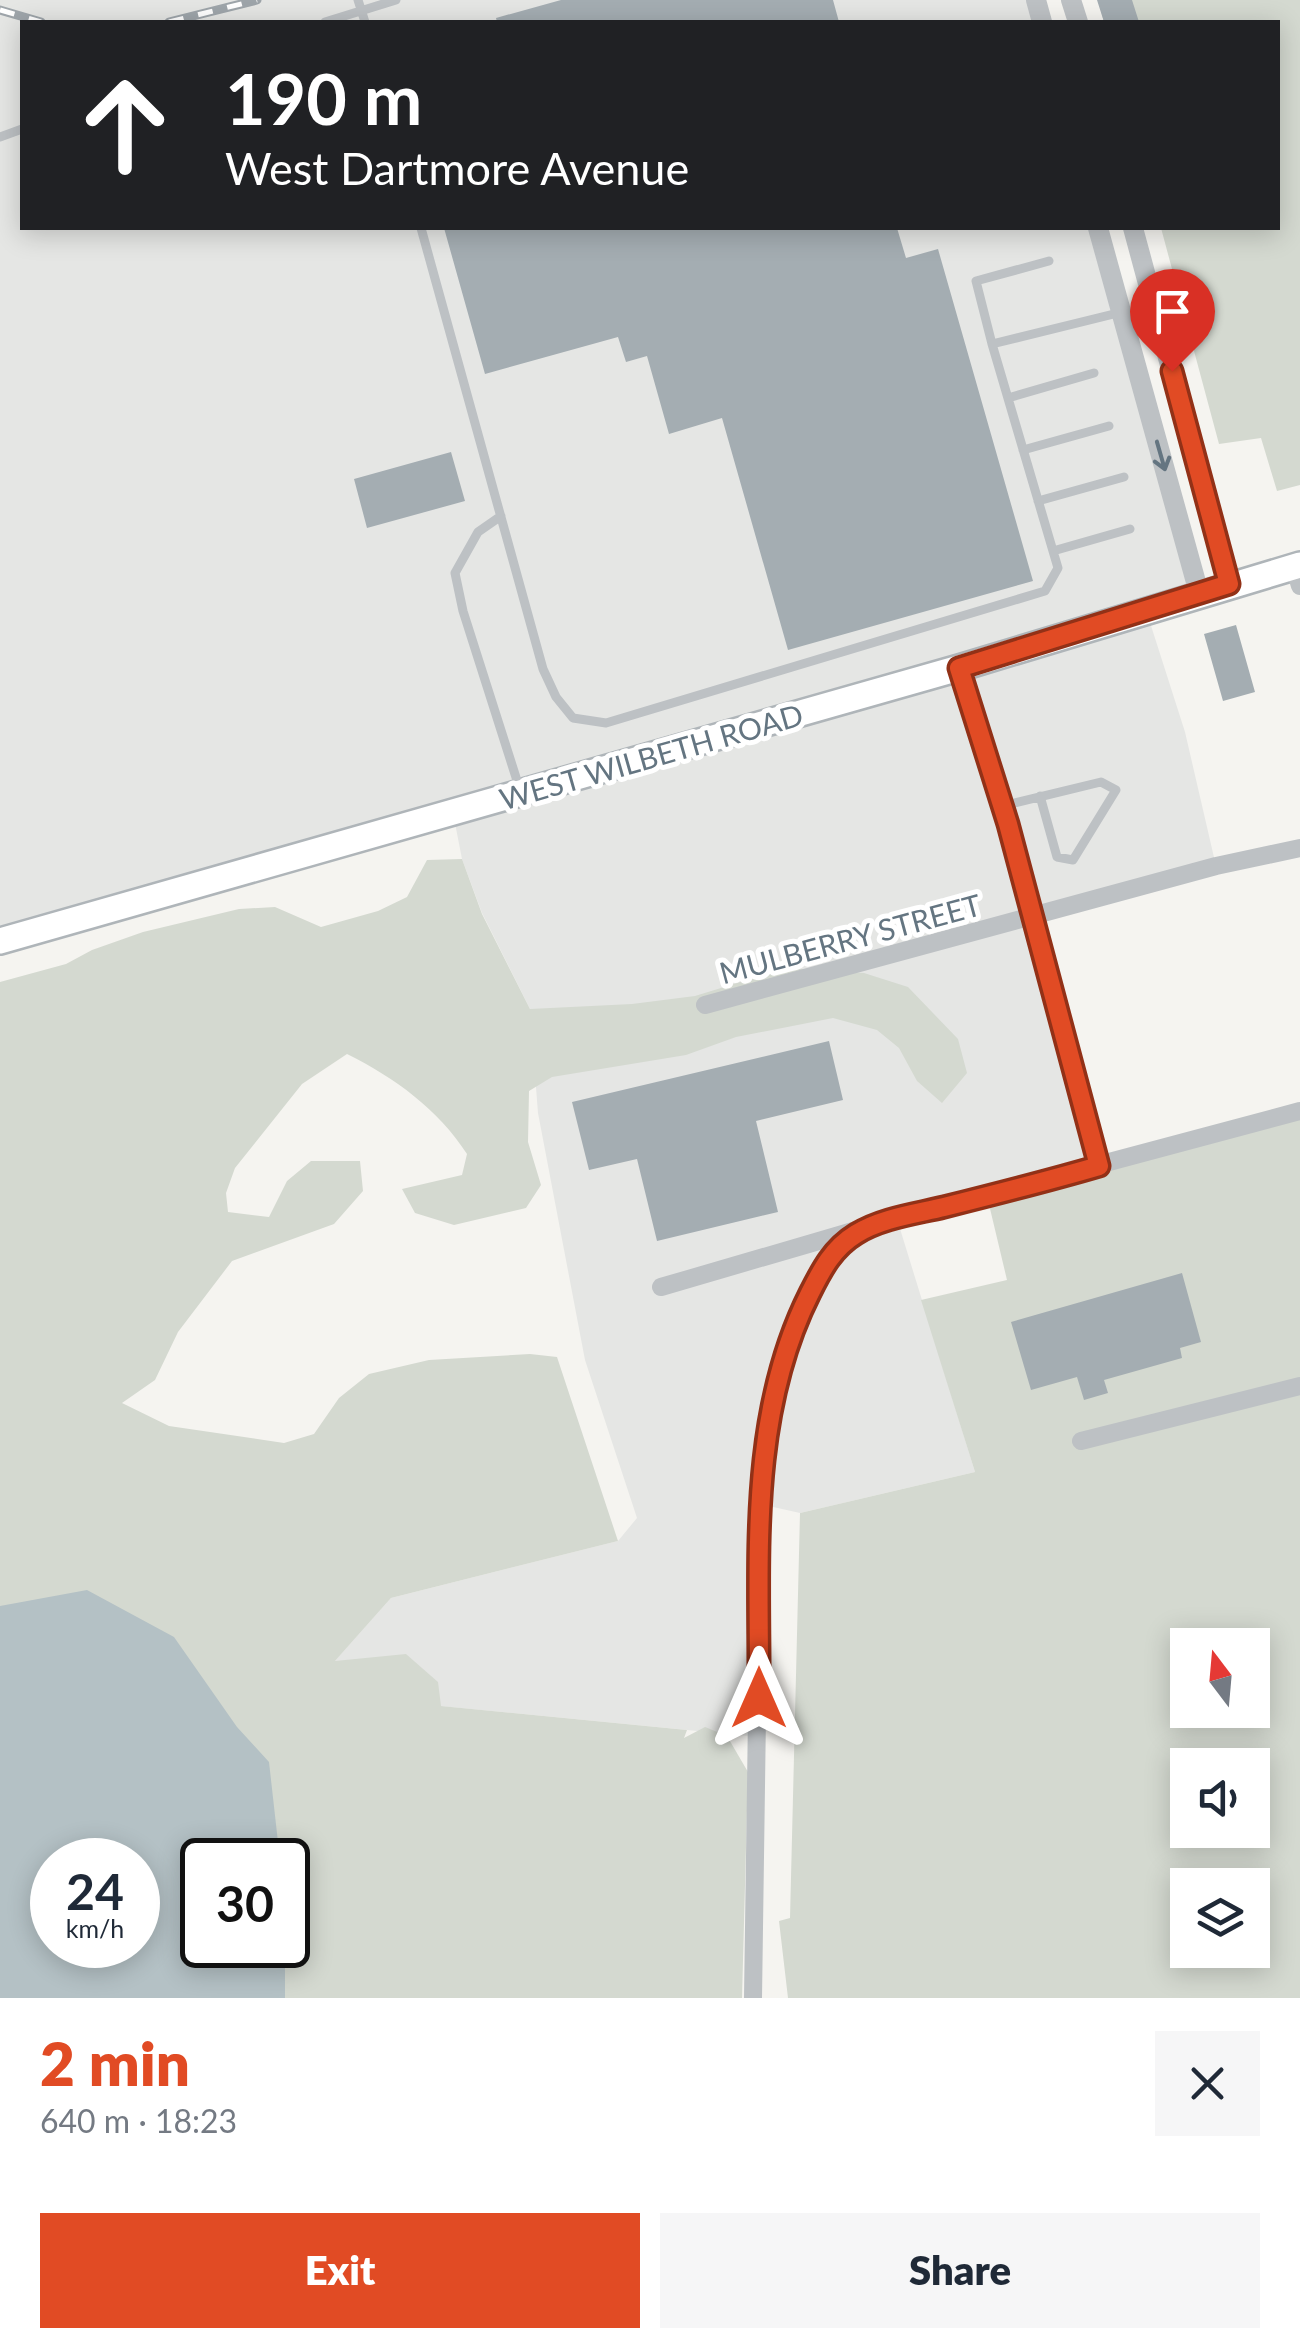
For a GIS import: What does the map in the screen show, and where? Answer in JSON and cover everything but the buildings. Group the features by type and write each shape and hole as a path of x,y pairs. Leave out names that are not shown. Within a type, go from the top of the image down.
{"main road":[{"name":"WEST WILBETH ROAD","path":"0,942 959,668 1229,584 1298,572"}],"street":[{"path":"1099,230 1200,594"},
{"path":"1134,230 1229,584"},
{"path":"959,668 1002,806 1099,1166"},
{"name":"MULBERRY STREET","path":"705,1005 1216,866 1300,848"},
{"path":"661,1286 1300,1111"},
{"path":"753,1998 760,1503 768,1423 784,1354 821,1271 841,1245 877,1224"},
{"path":"1080,1440 1300,1386"}],"lane":[{"path":"330,20 360,5 396,0"},
{"path":"422,230 543,669 556,696 573,718 606,723 1045,591 1058,568 976,281 1049,261"},
{"path":"992,344 1122,312"},
{"path":"1008,398 1094,374"},
{"path":"1023,450 1109,426"},
{"path":"1038,500 1124,478"},
{"path":"501,516 478,532 455,573 463,611 521,793"},
{"path":"1053,550 1130,529"},
{"path":"1002,806 1040,796 1101,782 1116,790 1074,860 1057,857 1040,796"}],"shaded area":[{"path":"0,0 1036,0 1041,20 20,20 20,230 1099,230 1199,593 1146,610 1185,732 1216,866 1033,918 1099,1166 897,1219 975,1472 800,1513 760,1504 759,1737 440,1706 334,1662 391,1598 618,1541 637,1518 585,1360 538,1113 530,1009 482,913 462,859 453,813 0,941"},
{"path":"1098,0 1300,0 1300,485 1277,491 1261,438 1219,444 1162,230 1280,230 1280,20 1103,20"},
{"path":"462,859 482,914 530,1009 632,1004 695,996 786,968 864,973 908,987 958,1039 967,1073 942,1103 917,1081 899,1048 877,1030 833,1018 736,1037 686,1055 552,1077 529,1091 528,1142 541,1185 526,1208 454,1225 415,1213 402,1189 462,1175 467,1154 443,1123 414,1096 347,1054 302,1084 235,1168 226,1193 228,1212 269,1217 287,1181 311,1161 360,1161 363,1191 334,1224 232,1261 178,1332 155,1380 122,1403 169,1426 284,1443 314,1434 339,1398 369,1374 429,1360 530,1354 557,1357 618,1541 391,1598 335,1661 406,1654 438,1682 441,1706 687,1730 684,1738 705,1727 727,1736 748,1772 742,1998 0,1998 0,982 66,964 143,932 239,909 275,907 321,927 378,911 407,897 427,860"},
{"path":"1300,1112 1300,1998 788,1998 779,1921 790,1918 800,1513 975,1472 921,1300 1007,1280 987,1196"},
{"path":"87,1590 174,1637 237,1727 269,1762 278,1838 180,1838 180,1968 285,1968 285,1998 0,1998 0,1606"}],"railway":[{"path":"177,20 257,0"},
{"path":"0,10 34,20"}],"route":[{"path":"759,1698 760,1503 768,1423 784,1354 821,1271 841,1245 866,1228 1099,1166 1008,824 959,668 1229,584 1172,371"}]}
